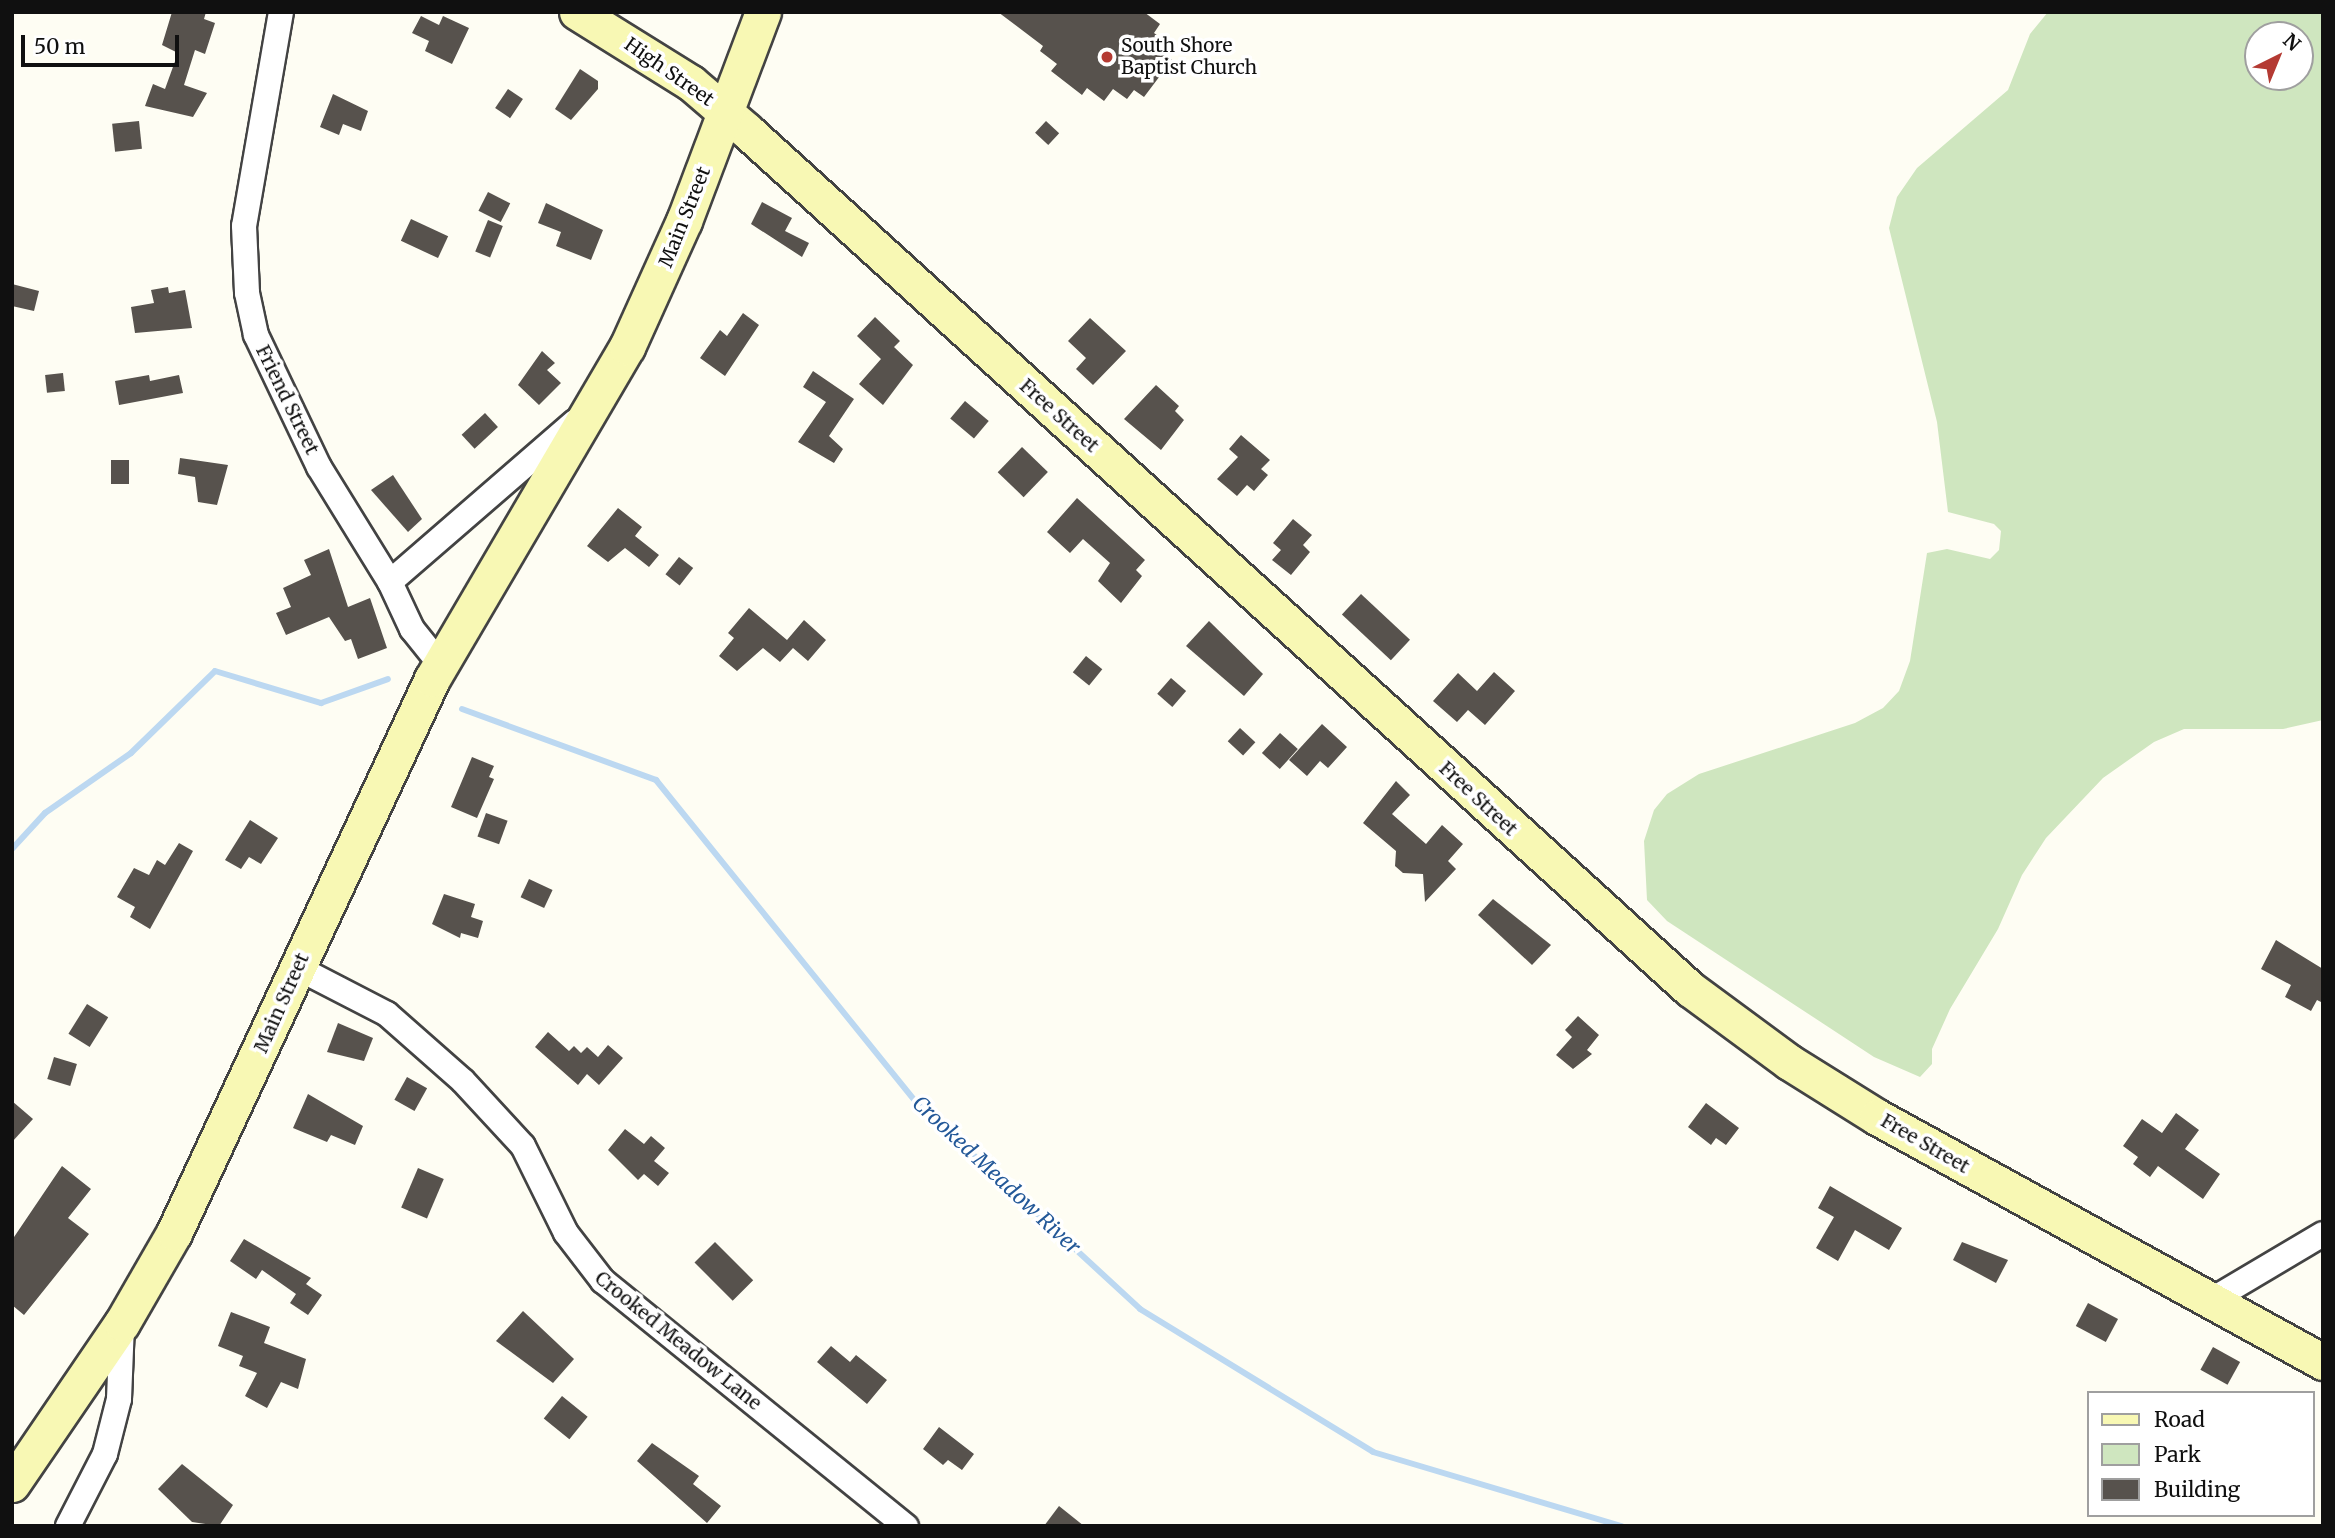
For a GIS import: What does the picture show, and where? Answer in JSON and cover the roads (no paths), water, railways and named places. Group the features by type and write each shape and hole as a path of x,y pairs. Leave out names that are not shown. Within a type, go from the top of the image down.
{"street":[{"name":"High Street","path":"577,12 691,83 724,111"},
{"name":"Main Street","path":"12,1485 122,1323 200,1184 440,664 528,508 588,412 648,303 763,12"},
{"name":"Friend Street","path":"279,15 244,226 247,293 256,335 287,408 390,582 412,629 440,664"},
{"name":"Free Street","path":"724,111 1690,989 1844,1097 2323,1362"},
{"name":"Main Street","path":"390,582 588,412"},
{"path":"485,500 499,496 528,508"},
{"name":"Crooked Meadow Lane","path":"298,968 387,1014 463,1080 523,1146 566,1233 603,1281 906,1526"},
{"path":"2210,1301 2323,1234"},
{"path":"68,1526 84,1504 108,1443 119,1399 122,1323"}],"waterway":[{"name":"Crooked Meadow River","path":"12,849 45,813 131,753 215,671 321,703 388,679"},
{"name":"Crooked Meadow River","path":"462,709 656,780 917,1103 1140,1309 1373,1452 1622,1526"}],"place":[{"name":"South Shore Baptist Church","path":"1107,57"}]}
